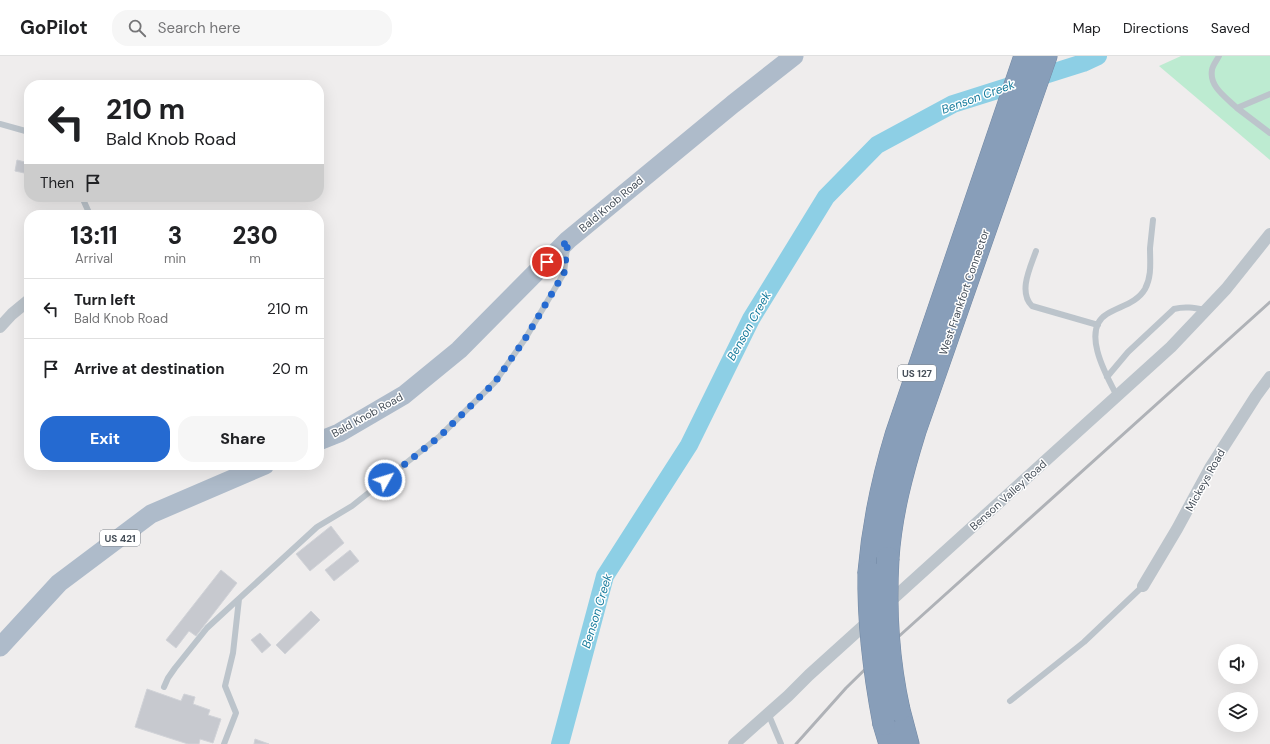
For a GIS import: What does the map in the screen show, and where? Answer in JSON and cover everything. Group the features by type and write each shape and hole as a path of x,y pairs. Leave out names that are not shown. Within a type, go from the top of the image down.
{"highway":[{"name":"West Frankfort Connector","path":"908,744 891,717 872,656 869,572 871,544 890,455 904,408 1026,56"},
{"name":"West Frankfort Connector","path":"890,744 890,663 887,633 888,558 893,516 906,459 1046,56"}],"main road":[{"name":"Bald Knob Road","path":"324,439 339,433 404,395 460,350 568,240 733,104 794,56"},
{"name":"US 421","path":"0,647 58,583 151,514 253,470"}],"street":[{"name":"Benson Valley Road","path":"734,744 832,653 1171,347 1226,289 1270,234"},
{"path":"0,327 24,304"},
{"name":"Mickeys Road","path":"1143,586 1177,529 1210,468 1256,396 1270,377"}],"lane":[{"path":"1219,56 1212,70 1212,82 1237,108 1270,134"},
{"path":"1237,108 1270,94"},
{"path":"0,124 24,131"},
{"path":"1117,396 1099,359 1096,346 1096,329 1101,319 1139,296 1147,286 1149,281 1153,220"},
{"path":"164,687 172,673 207,628 317,527 352,506 440,436 495,382 525,339 564,273 568,240"},
{"path":"1036,251 1026,281 1027,301 1032,306 1098,325"},
{"path":"1107,377 1128,352 1174,309 1190,307 1206,310"},
{"path":"1010,701 1084,642 1143,586"},
{"path":"224,744 236,712 225,686 233,654 239,599"},
{"path":"768,713 780,744"}],"green space":[{"path":"1181,56 1270,56 1270,160 1159,66"}],"building":[{"path":"17,160 24,162 24,173 15,171"},
{"path":"331,526 344,543 310,571 296,554"},
{"path":"350,550 359,561 334,581 325,570"},
{"path":"221,570 237,583 196,636 189,631 176,648 166,640"},
{"path":"311,611 320,620 285,654 276,645"},
{"path":"260,633 271,645 262,653 251,640"},
{"path":"147,689 181,701 184,694 195,697 193,704 210,710 208,715 221,719 213,743 200,739 199,744 188,744 135,727"},
{"path":"255,739 269,744 254,744"}],"waterway":[{"name":"Benson Creek","path":"560,744 605,576 689,445 751,319 826,197 877,145 953,104 1083,63 1098,56"}],"railway":[{"path":"796,744 846,688 897,638 1270,302"}],"route":[{"path":"385,480 440,436 495,382 525,339 564,273 568,240 547,262"}]}
